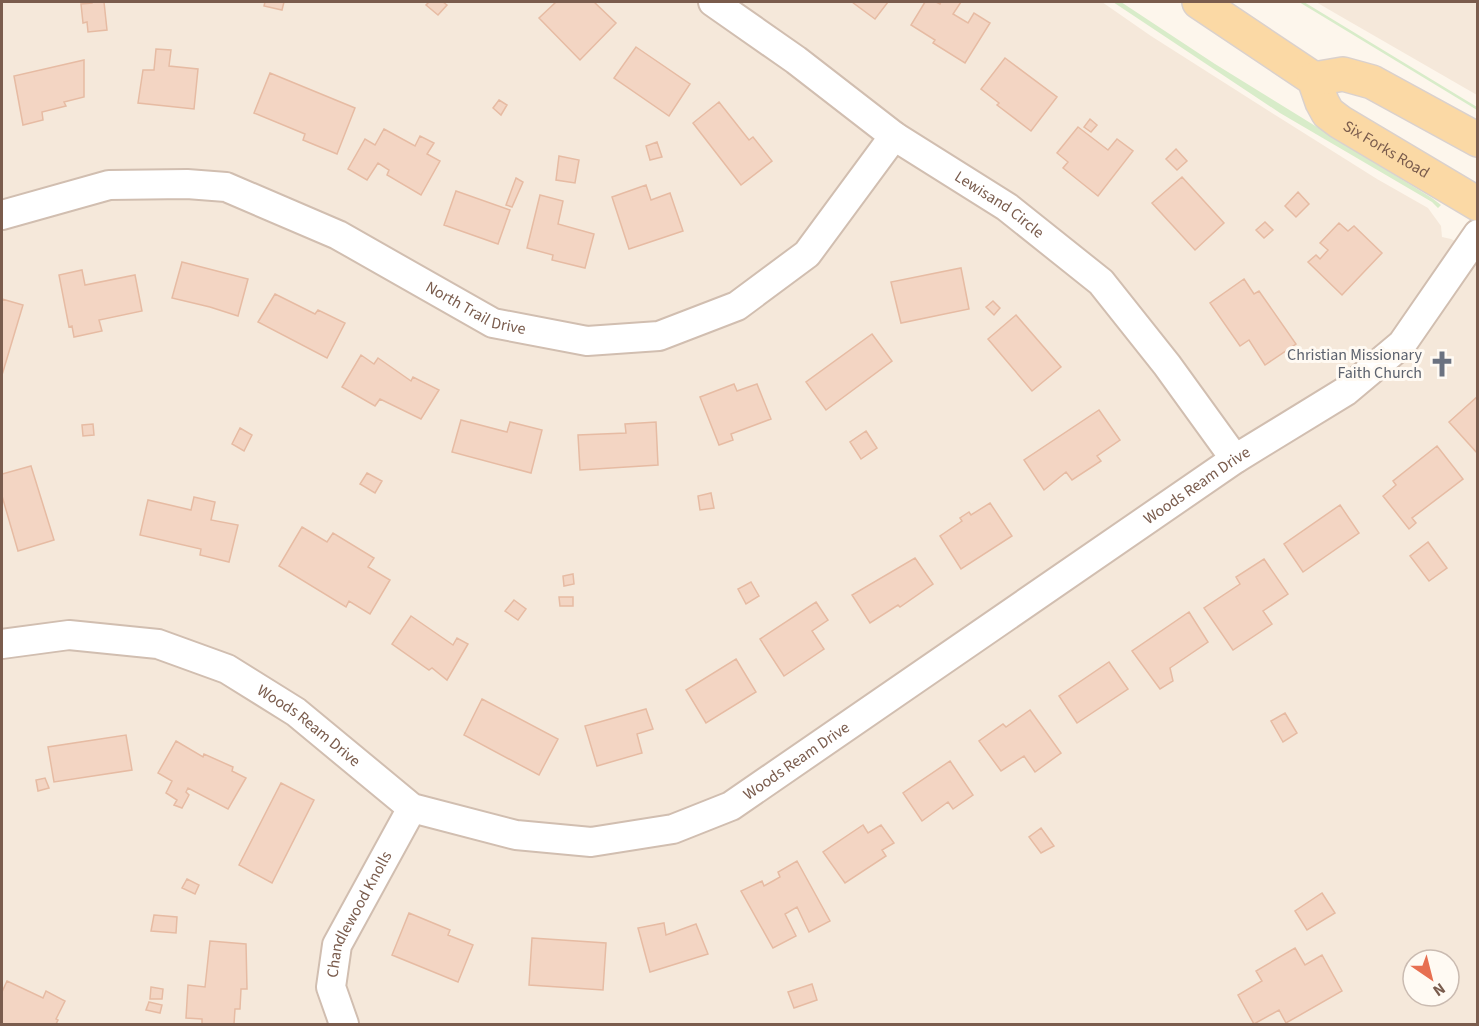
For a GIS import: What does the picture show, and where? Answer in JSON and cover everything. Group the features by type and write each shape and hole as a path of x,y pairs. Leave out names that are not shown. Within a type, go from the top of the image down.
{"main road":[{"path":"1199,2 1314,79 1343,74 1358,76 1478,140"},
{"name":"Six Forks Road","path":"1314,79 1328,113 1478,204"}],"street":[{"name":"Lewisand Circle","path":"712,2 796,60 894,136 1007,207 1101,282 1167,365 1235,459"},
{"name":"North Trail Drive","path":"2,215 109,184 188,184 226,187 338,235 493,323 587,341 659,336 737,306 807,254 894,136"},
{"name":"Woods Ream Drive","path":"2,644 69,635 158,644 227,669 296,712 412,808 516,835 591,842 673,829 731,806 1235,459 1346,391 1402,344 1478,234"},
{"name":"Chandlewood Knolls","path":"344,1024 331,987 337,945 412,808"}],"shaded area":[{"path":"2,2 1102,2 1280,118 1428,208 1441,226 1442,237 1477,252 1477,1024 2,1024"},
{"path":"1316,2 1477,2 1477,95 1340,16"}],"green space":[{"path":"1113,2 1121,2 1215,64 1441,205 1438,208 1432,202 1280,113"},
{"path":"1299,2 1304,2 1477,107 1477,110"}],"building":[{"path":"104,2 107,30 88,32 87,22 83,23 81,4"},
{"path":"265,2 284,2 282,10 264,6"},
{"path":"429,2 443,2 447,5 438,15 426,5"},
{"path":"556,2 594,2 616,23 580,60 539,18"},
{"path":"852,2 888,2 875,19"},
{"path":"925,2 940,4 941,2 961,2 953,14 968,23 974,13 990,23 965,63 933,43 935,40 911,25"},
{"path":"636,47 690,84 669,116 614,78"},
{"path":"156,49 171,50 169,66 198,69 194,109 138,103 143,70 154,70"},
{"path":"1005,58 1057,97 1031,131 997,105 999,103 981,89"},
{"path":"84,60 84,97 64,102 66,106 42,112 43,120 23,125 14,76"},
{"path":"270,73 355,108 337,154 303,140 305,134 254,113"},
{"path":"499,100 507,105 501,115 493,108"},
{"path":"719,102 749,140 753,137 772,161 741,185 693,123"},
{"path":"1090,119 1097,125 1091,132 1084,127"},
{"path":"1078,127 1108,150 1117,139 1133,151 1098,196 1063,168 1068,162 1057,153"},
{"path":"384,129 415,146 420,136 434,143 427,154 440,161 421,195 387,175 389,170 378,163 367,180 348,169 365,139 375,145"},
{"path":"657,142 662,157 650,160 646,146"},
{"path":"1176,149 1187,161 1177,170 1166,159"},
{"path":"559,156 579,160 575,183 556,180"},
{"path":"1182,177 1224,223 1195,250 1152,203"},
{"path":"516,178 523,182 512,207 506,205"},
{"path":"646,185 651,200 670,193 683,231 629,249 612,197"},
{"path":"456,191 510,210 498,244 444,225"},
{"path":"1298,192 1309,204 1296,217 1285,206"},
{"path":"540,195 563,201 558,224 594,234 585,268 552,260 553,255 527,248"},
{"path":"1265,222 1273,230 1264,238 1256,230"},
{"path":"1339,223 1348,231 1354,226 1382,253 1342,295 1308,262 1316,255 1320,259 1328,250 1320,243"},
{"path":"182,262 248,279 238,316 172,298"},
{"path":"961,268 969,309 901,323 891,282"},
{"path":"82,270 85,285 135,275 142,311 99,320 102,331 74,337 72,326 69,327 59,275"},
{"path":"1244,279 1254,294 1259,291 1296,344 1265,365 1249,340 1240,346 1210,303"},
{"path":"275,294 315,314 318,310 345,323 327,358 258,322"},
{"path":"2,299 23,305 2,375"},
{"path":"993,301 1000,308 994,315 986,307"},
{"path":"1016,315 1061,367 1032,391 988,339"},
{"path":"872,334 892,361 826,410 806,382"},
{"path":"361,355 374,364 378,358 411,381 413,377 439,390 421,419 380,399 375,406 342,387"},
{"path":"734,384 737,391 757,384 771,419 731,434 733,440 719,445 700,397"},
{"path":"1478,396 1478,454 1449,422"},
{"path":"1099,410 1120,440 1097,456 1101,461 1072,480 1066,472 1044,490 1024,460"},
{"path":"461,420 507,432 510,422 542,430 531,473 452,452"},
{"path":"656,422 658,465 580,470 578,435 626,433 625,424"},
{"path":"93,424 94,435 83,436 82,425"},
{"path":"240,428 252,435 244,451 232,444"},
{"path":"866,431 877,448 861,459 850,442"},
{"path":"1437,446 1463,479 1412,518 1416,523 1409,529 1383,496 1396,485 1393,481"},
{"path":"31,466 54,540 18,551 2,496 2,474"},
{"path":"367,473 382,481 375,493 360,484"},
{"path":"711,493 714,508 700,510 698,496"},
{"path":"194,497 215,502 211,520 238,525 229,562 200,555 201,549 140,535 148,500 191,510"},
{"path":"990,503 1012,536 961,569 940,536 962,521 960,518 969,512 971,515"},
{"path":"1340,505 1359,533 1303,572 1284,544"},
{"path":"302,527 327,542 333,533 374,558 368,567 390,580 370,614 349,601 346,607 279,566"},
{"path":"1428,542 1447,568 1429,581 1410,556"},
{"path":"915,558 933,584 900,607 898,605 870,623 852,595"},
{"path":"1264,559 1288,594 1263,611 1272,624 1233,650 1204,608 1240,584 1236,577"},
{"path":"573,574 574,584 564,586 563,576"},
{"path":"751,582 759,596 746,604 738,589"},
{"path":"559,597 573,597 573,606 560,606"},
{"path":"514,600 526,609 518,620 505,611"},
{"path":"816,602 828,620 812,631 824,649 784,676 760,639"},
{"path":"1189,612 1208,642 1170,668 1173,681 1160,689 1132,651"},
{"path":"411,616 453,645 457,638 468,644 447,680 432,668 429,670 392,644"},
{"path":"736,659 756,692 706,723 686,690"},
{"path":"1109,662 1128,689 1077,723 1059,696"},
{"path":"482,699 558,739 539,775 464,735"},
{"path":"646,709 653,729 637,734 642,753 597,766 585,726"},
{"path":"1030,710 1061,753 1035,772 1024,756 1001,771 979,741 1003,724 1006,727"},
{"path":"1285,713 1297,733 1283,742 1271,721"},
{"path":"126,735 132,770 54,782 48,747"},
{"path":"176,741 203,757 204,754 233,767 232,771 246,778 228,809 188,788 186,792 189,795 182,808 174,805 177,800 166,793 172,781 158,773"},
{"path":"950,761 973,795 953,809 948,802 922,821 903,793"},
{"path":"45,778 49,788 38,791 36,780"},
{"path":"281,783 314,800 272,883 239,865"},
{"path":"863,825 868,833 881,825 894,843 882,850 886,856 845,883 823,852"},
{"path":"1041,828 1054,846 1041,853 1029,837"},
{"path":"797,861 830,921 809,932 797,907 785,914 796,936 773,948 741,891 762,881 764,886 780,877 778,872"},
{"path":"187,879 199,885 195,894 182,888"},
{"path":"1322,893 1335,913 1307,930 1295,911"},
{"path":"409,913 450,930 448,935 473,945 458,982 392,955"},
{"path":"154,915 177,917 176,933 151,931"},
{"path":"664,923 666,935 696,924 708,954 650,972 638,928"},
{"path":"532,938 606,943 603,990 529,985"},
{"path":"210,941 246,944 247,989 241,989 240,1009 235,1009 234,1024 202,1024 202,1019 186,1018 188,985 205,987"},
{"path":"1295,948 1305,965 1322,955 1342,991 1286,1023 1279,1010 1254,1024 1238,995 1262,981 1256,971"},
{"path":"7,981 43,998 46,991 65,1001 56,1019 58,1020 56,1024 2,1024 2,992"},
{"path":"812,984 817,1000 794,1008 788,992"},
{"path":"151,987 163,989 162,999 150,999"},
{"path":"149,1002 162,1005 160,1013 146,1010"}],"place":[{"name":"Christian Missionary Faith Church","path":"1442,364"}]}
